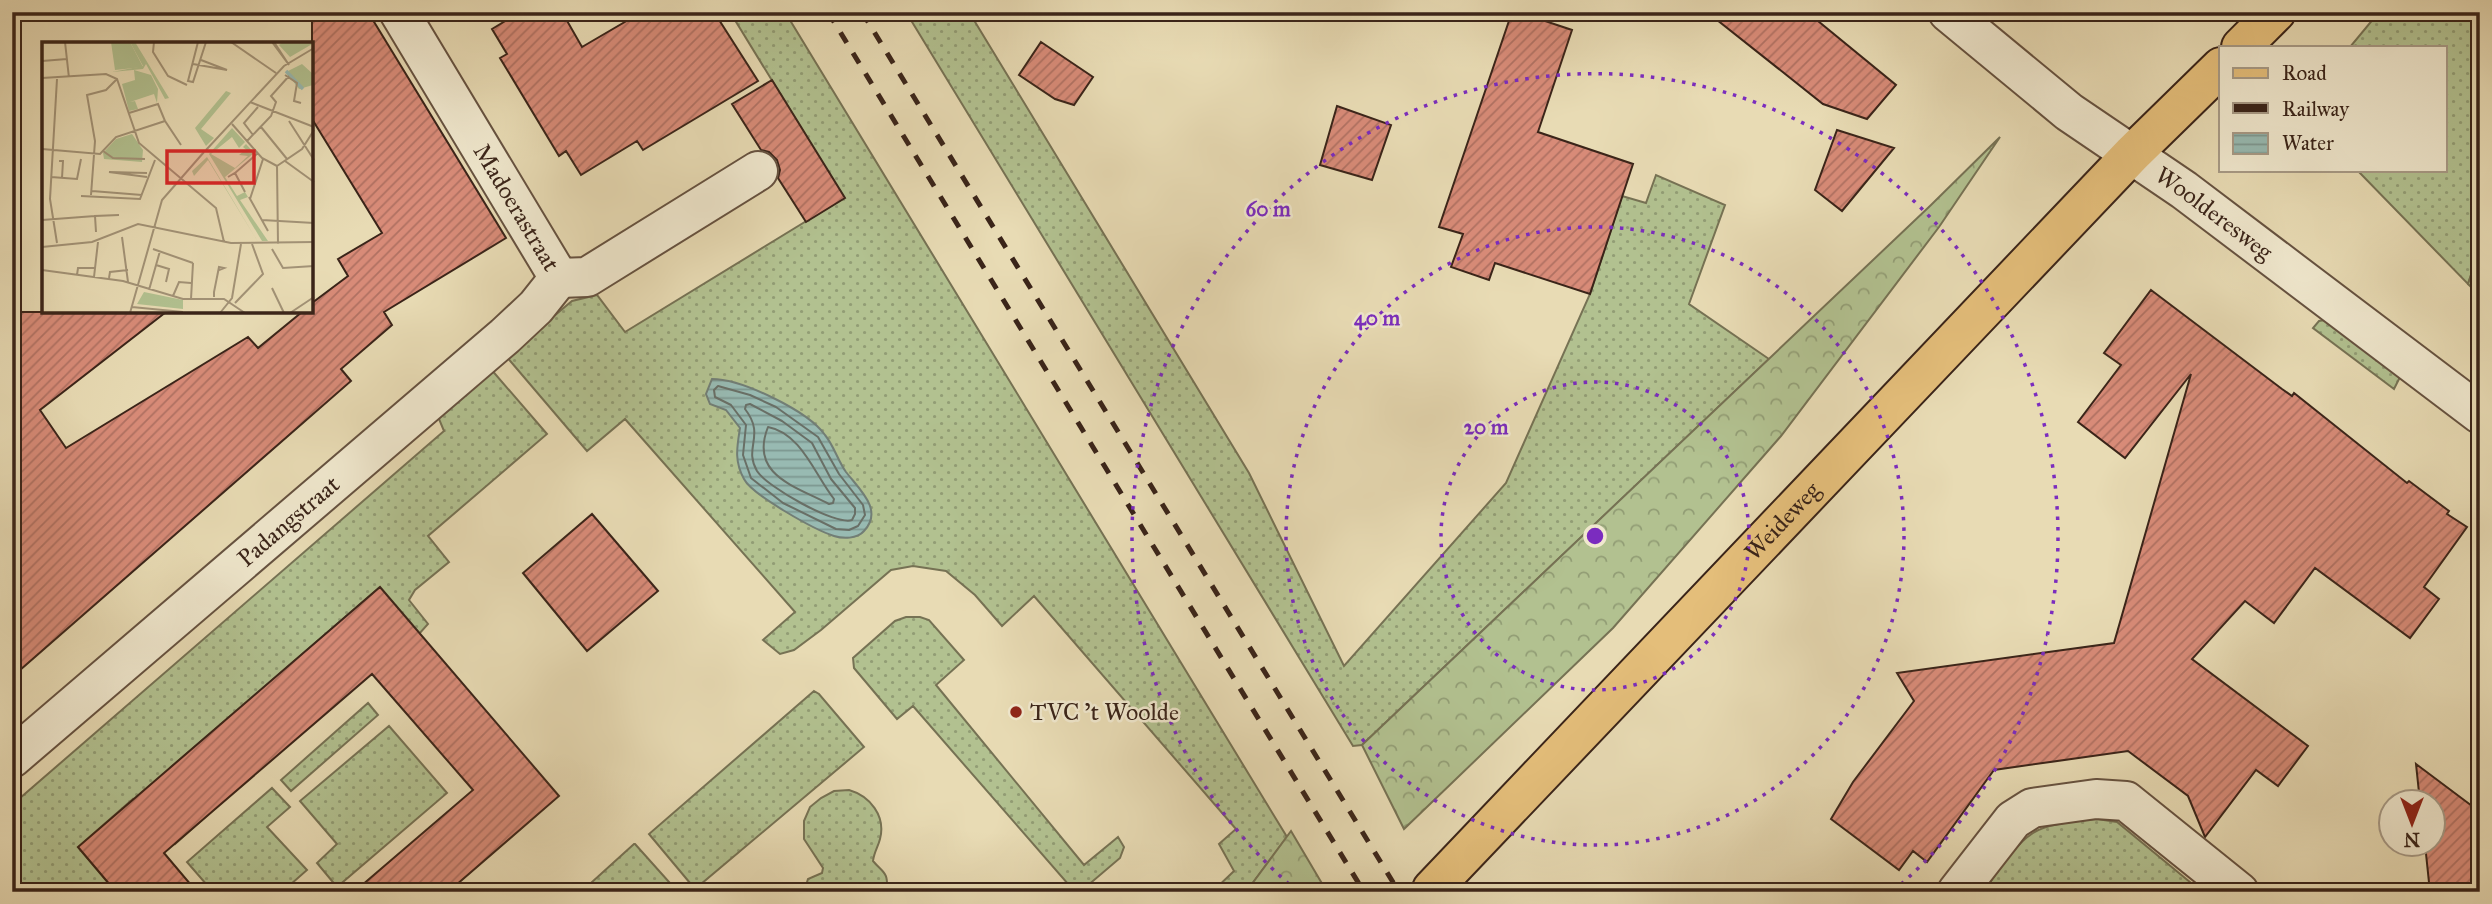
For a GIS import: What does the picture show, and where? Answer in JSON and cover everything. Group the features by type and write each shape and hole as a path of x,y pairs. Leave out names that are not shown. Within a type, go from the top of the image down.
{"main road":[{"path":"2242,46 2276,12"},
{"name":"Weideweg","path":"1432,889 2132,154 2219,69"}],"street":[{"name":"Madoerastraat","path":"399,12 559,278 587,276 758,171"},
{"name":"Woolderesweg","path":"1948,12 2069,112 2184,190 2480,414"},
{"name":"Padangstraat","path":"12,758 505,336 537,307 559,278"},
{"path":"1957,892 2012,820 2032,808 2111,799 2126,801 2239,892"}],"green space":[{"path":"730,12 785,12 1287,837 1246,892 1212,892 1234,871 1219,844 1236,829 1034,596 1002,626 975,595 946,571 913,566 891,570 821,630 794,650 780,654 763,640 795,612 625,419 587,451 506,356 572,301 597,295 625,332 844,198"},
{"path":"906,12 969,12 1249,473 1344,666 1506,483 1590,294 1622,196 1646,203 1656,175 1725,205 1689,304 1769,359 1362,745 1353,746"},
{"path":"2379,12 2480,12 2480,248 2468,284 2359,172 2446,172 2446,46 2351,46"},
{"path":"2000,137 1939,227 1781,436 1613,628 1404,829 1362,745"},
{"path":"2480,248 2480,296 2468,284"},
{"path":"2325,320 2401,375 2394,389 2313,328 2319,321"},
{"path":"490,368 547,434 428,536 449,562 415,590 409,600 428,624 419,634 379,588 171,767 210,813 175,844 133,799 78,847 116,892 22,892 12,881 12,805 444,431 439,419 441,410"},
{"path":"906,617 929,620 964,660 936,685 1084,865 1118,837 1124,847 1120,858 1080,892 1075,892 913,706 897,719 854,668 853,658 895,621"},
{"path":"814,691 864,747 695,889 649,834"},
{"path":"368,703 378,715 291,791 281,780"},
{"path":"389,726 447,793 337,887 317,863 337,844 300,801"},
{"path":"272,788 290,807 267,827 307,870 282,892 213,892 187,862"},
{"path":"849,790 870,802 881,822 880,839 873,861 886,876 887,891 846,892 843,887 838,886 833,892 804,892 808,879 822,873 823,868 804,839 804,821 810,807 834,791"},
{"path":"2097,819 2117,822 2202,892 1983,892 2012,853 2033,833 2055,825"},
{"path":"1291,831 1327,892 1246,892"},
{"path":"634,844 678,892 581,892"}],"water":[{"path":"712,379 725,380 756,390 790,407 816,426 828,439 843,468 871,508 870,523 864,531 858,536 846,538 825,532 799,520 749,486 738,460 740,428 726,410 710,404 706,394"}],"building":[{"path":"312,12 368,12 506,238 384,312 392,325 341,369 351,381 12,677 12,312 165,313 40,410 66,448 248,337 258,348 301,313 313,313 313,302 348,276 338,259 382,233 313,121"},
{"path":"520,12 562,12 582,47 642,12 714,12 758,81 643,150 637,141 581,175 566,151 559,156 500,58 507,54 492,29"},
{"path":"1512,12 1572,30 1538,132 1633,164 1590,294 1495,263 1489,280 1451,267 1463,234 1439,227"},
{"path":"1707,12 1807,12 1896,85 1867,119 1823,104"},
{"path":"1041,42 1093,77 1074,105 1055,99 1019,75"},
{"path":"772,80 845,198 806,222 778,178 780,170 777,160 769,152 761,150 732,104"},
{"path":"1337,106 1391,125 1372,180 1320,165"},
{"path":"1837,130 1894,148 1842,211 1815,190"},
{"path":"2151,290 2282,389 2292,396 2294,393 2467,527 2424,587 2439,599 2410,638 2315,568 2274,623 2245,601 2192,659 2308,746 2278,786 2256,770 2205,837 2188,796 2128,751 1994,770 1927,862 1913,851 1899,870 1831,819 1853,782 1914,701 1897,673 2114,643 2191,374 2125,458 2078,422 2121,365 2104,353"},
{"path":"592,514 658,591 587,651 523,573"},
{"path":"380,587 559,796 448,892 354,892 473,790 372,674 164,853 197,892 116,892 78,847"},
{"path":"2416,764 2480,812 2480,892 2430,892 2426,858 2446,858 2446,788 2419,788"}],"railway":[{"path":"828,12 1364,892"},
{"path":"862,12 1399,892"}],"place":[{"name":"TVC 't Woolde","path":"1016,712"}]}
